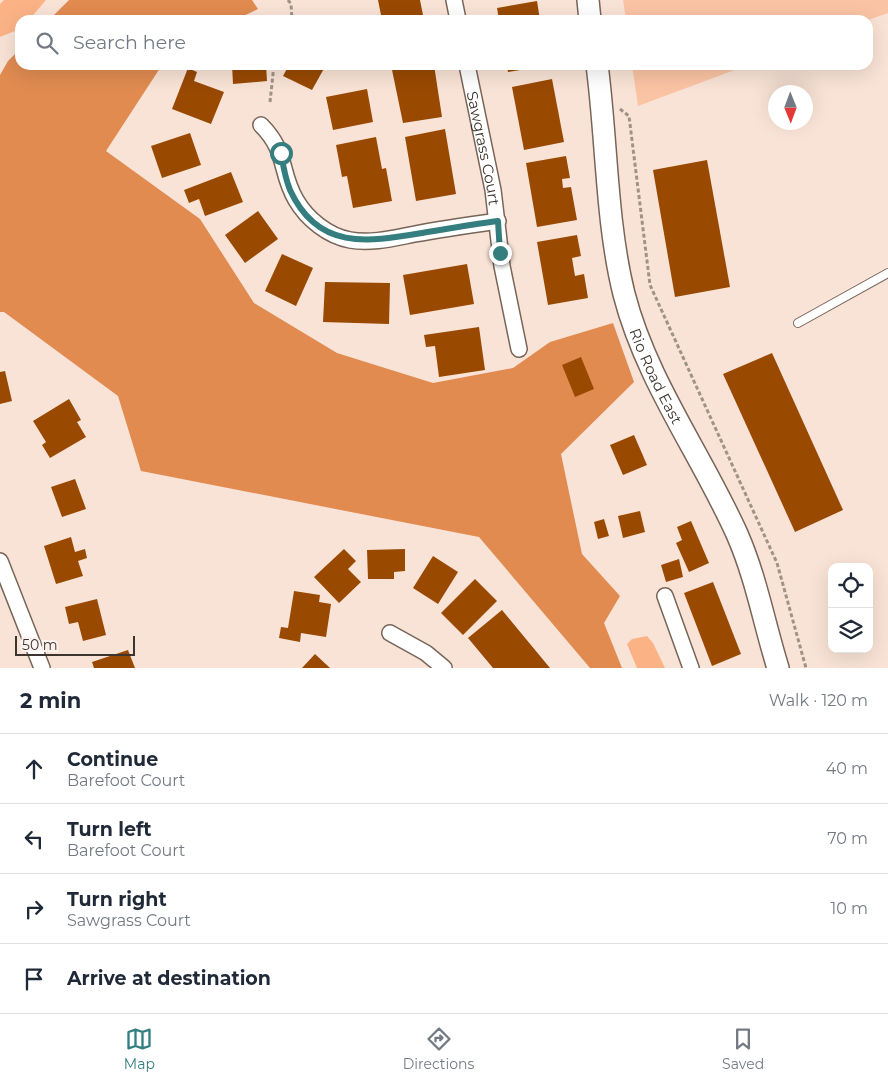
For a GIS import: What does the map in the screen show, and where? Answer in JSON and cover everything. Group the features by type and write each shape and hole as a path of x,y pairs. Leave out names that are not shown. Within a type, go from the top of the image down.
{"street":[{"path":"454,0 457,15"},
{"path":"588,0 590,15"},
{"name":"Sawgrass Court","path":"468,70 498,221 502,266 519,349"},
{"name":"Rio Road East","path":"598,70 616,255 625,295 636,329 658,380 737,535 752,574 778,668"},
{"path":"261,125 277,144 290,189 297,202 320,226 334,235 349,240 373,240 498,221"},
{"path":"0,561 42,668"},
{"path":"665,596 691,668"},
{"path":"390,633 422,651 444,668"}],"lane":[{"path":"798,323 888,273"}],"path":[{"path":"288,0 291,4 292,15"},
{"path":"270,102 273,70"},
{"path":"629,116 650,285 777,563 806,668"}],"shaded area":[{"path":"4,0 46,0 33,15 15,15 15,31 0,37 0,4"},
{"path":"69,0 252,0 258,9 245,15 54,15"},
{"path":"623,0 888,0 888,13 873,18 873,15 625,15"},
{"path":"15,54 15,70 159,70 106,151 200,219 254,303 337,353 433,383 513,368 550,342 613,323 634,382 561,454 582,554 620,596 604,623 622,668 590,668 479,537 141,471 118,396 4,312 0,312 0,75 8,61"},
{"path":"633,70 735,70 638,106"},
{"path":"647,636 653,643 665,668 637,668 627,644 632,639"}],"building":[{"path":"378,0 420,0 423,15 381,15"},
{"path":"537,1 539,15 498,15 497,8"},
{"path":"187,70 197,72 194,81 224,92 211,124 172,109"},
{"path":"232,70 266,70 267,81 233,84"},
{"path":"286,70 323,70 312,90 283,76"},
{"path":"392,70 435,70 442,117 403,123"},
{"path":"552,79 564,142 524,150 512,87"},
{"path":"367,89 373,122 333,130 326,97"},
{"path":"445,129 456,194 416,201 405,137"},
{"path":"190,133 201,165 162,178 151,146"},
{"path":"376,137 382,169 386,168 392,201 353,208 347,176 342,177 336,145"},
{"path":"566,156 570,178 562,179 563,188 571,187 577,220 537,227 526,163"},
{"path":"707,160 730,287 675,297 653,170"},
{"path":"231,172 243,202 205,216 199,199 189,203 184,190"},
{"path":"258,211 278,239 245,263 225,235"},
{"path":"577,235 581,256 572,258 575,276 584,274 588,298 548,305 537,242"},
{"path":"282,254 313,268 296,306 265,291"},
{"path":"467,264 474,304 410,315 403,275"},
{"path":"325,282 390,283 389,324 323,322"},
{"path":"479,327 485,370 439,377 435,346 426,347 424,335"},
{"path":"772,353 843,510 795,532 723,374"},
{"path":"581,357 594,389 575,397 562,365"},
{"path":"5,371 12,401 0,404 0,372"},
{"path":"69,399 81,420 77,422 86,437 50,458 42,445 46,442 33,421"},
{"path":"634,435 647,465 623,475 610,445"},
{"path":"75,479 86,509 62,517 51,487"},
{"path":"640,511 645,532 623,538 618,516"},
{"path":"604,519 609,536 598,539 594,522"},
{"path":"691,521 709,563 689,572 676,543 682,540 677,527"},
{"path":"71,537 75,552 85,549 87,558 78,561 83,576 56,584 44,546"},
{"path":"344,549 356,561 348,569 361,582 339,603 314,577"},
{"path":"405,549 405,571 394,572 394,579 368,579 367,550"},
{"path":"433,556 458,572 438,604 413,588"},
{"path":"679,559 683,577 666,582 661,565"},
{"path":"475,579 497,601 463,635 441,613"},
{"path":"713,582 741,654 712,666 684,593"},
{"path":"294,591 320,595 319,602 331,604 326,637 301,633 300,642 279,638 281,627 288,628"},
{"path":"97,599 106,635 83,641 78,622 69,624 65,607"},
{"path":"502,610 550,668 493,668 468,638"},
{"path":"128,650 135,668 94,668 92,662"},
{"path":"315,654 330,668 302,668"}],"route":[{"path":"281,153 290,189 297,202 308,216 334,235 349,240 382,240 498,221 500,253"}]}
